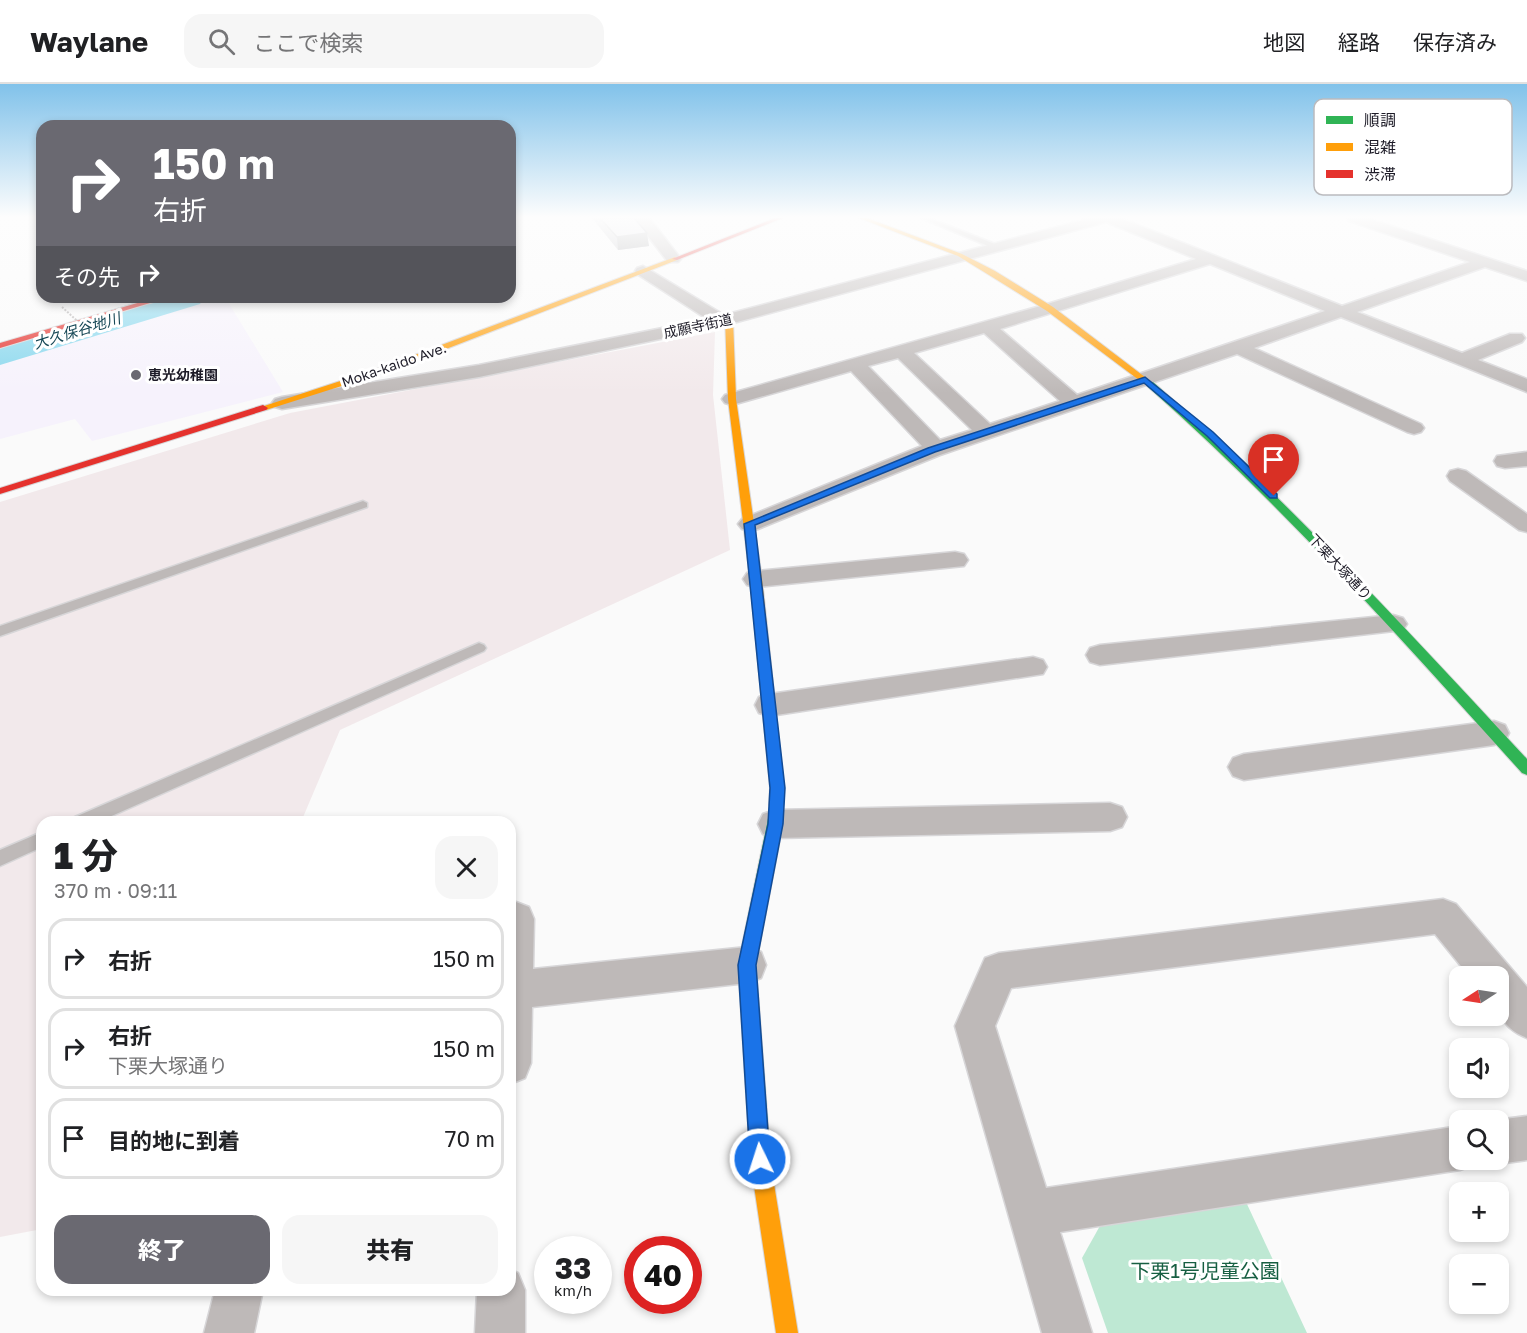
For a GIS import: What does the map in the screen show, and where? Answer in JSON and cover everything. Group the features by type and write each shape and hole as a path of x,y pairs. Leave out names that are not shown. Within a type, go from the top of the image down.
{"street":[{"name":"Moka-kaido Ave.","path":"0,491 386,369 630,276"},
{"path":"652,276 726,320 732,399 750,524 777,788 775,824 747,965 760,1159 787,1333"},
{"name":"成願寺街道","path":"282,403 479,370 726,320 883,276"},
{"name":"下栗大塚通り","path":"995,276 1050,309 1145,380 1210,434 1290,512 1527,769"},
{"path":"732,399 1050,309 1155,276"},
{"path":"1254,276 1527,386"},
{"path":"750,524 936,448 1145,380 1443,276"},
{"path":"0,335 111,303"},
{"path":"0,346 145,303"},
{"path":"987,327 1074,403"},
{"path":"1461,360 1516,338"},
{"path":"1238,347 1414,428"},
{"path":"901,351 987,432"},
{"path":"855,364 936,448"},
{"path":"1505,461 1527,459"},
{"path":"1458,476 1527,525"},
{"path":"756,579 955,560"},
{"path":"1100,655 1393,624"},
{"path":"770,705 1033,668"},
{"path":"1244,767 1494,733"},
{"path":"775,824 1110,817"},
{"path":"1067,1333 975,1026 999,971 1443,916 1485,966"},
{"path":"516,990 747,965"},
{"path":"1509,996 1527,1018"},
{"path":"1509,1140 1527,1138"},
{"path":"1031,1213 1449,1150"},
{"path":"229,1333 238,1296"},
{"path":"500,1333 501,1296"}],"lane":[{"path":"0,631 363,505"},
{"path":"95,816 479,648"},
{"path":"0,858 36,842"}],"path":[{"path":"62,307 87,330"}],"shaded area":[{"name":"恵光幼稚園","path":"186,303 229,303 283,392 92,441 75,419 0,439 0,359"},
{"path":"715,332 713,395 730,550 340,730 304,816 36,816 36,1230 0,1237 0,502 290,413"}],"green space":[{"name":"下栗1号児童公園","path":"1246,1202 1307,1333 1108,1333 1082,1258 1101,1224"}],"waterway":[{"name":"大久保谷地川","path":"0,354 169,303"}],"traffic: fast":[{"path":"1150,384 1201,428 1298,522 1527,769"},
{"path":"758,1126 747,965 775,824 776,805"}],"traffic: slow":[{"path":"263,408 386,369 630,276"},
{"path":"997,276 1050,309 1150,384"},
{"path":"729,319 732,399 756,579 777,788 776,805"},
{"path":"758,1126 760,1159 787,1333"}],"traffic: jam":[{"path":"0,346 146,303"},
{"path":"0,491 263,408"}],"place":[{"name":"恵光幼稚園","path":"136,375"}],"route":[{"path":"760,1159 747,965 775,824 777,788 750,524 932,450 1145,380 1210,434 1274,496"}]}
